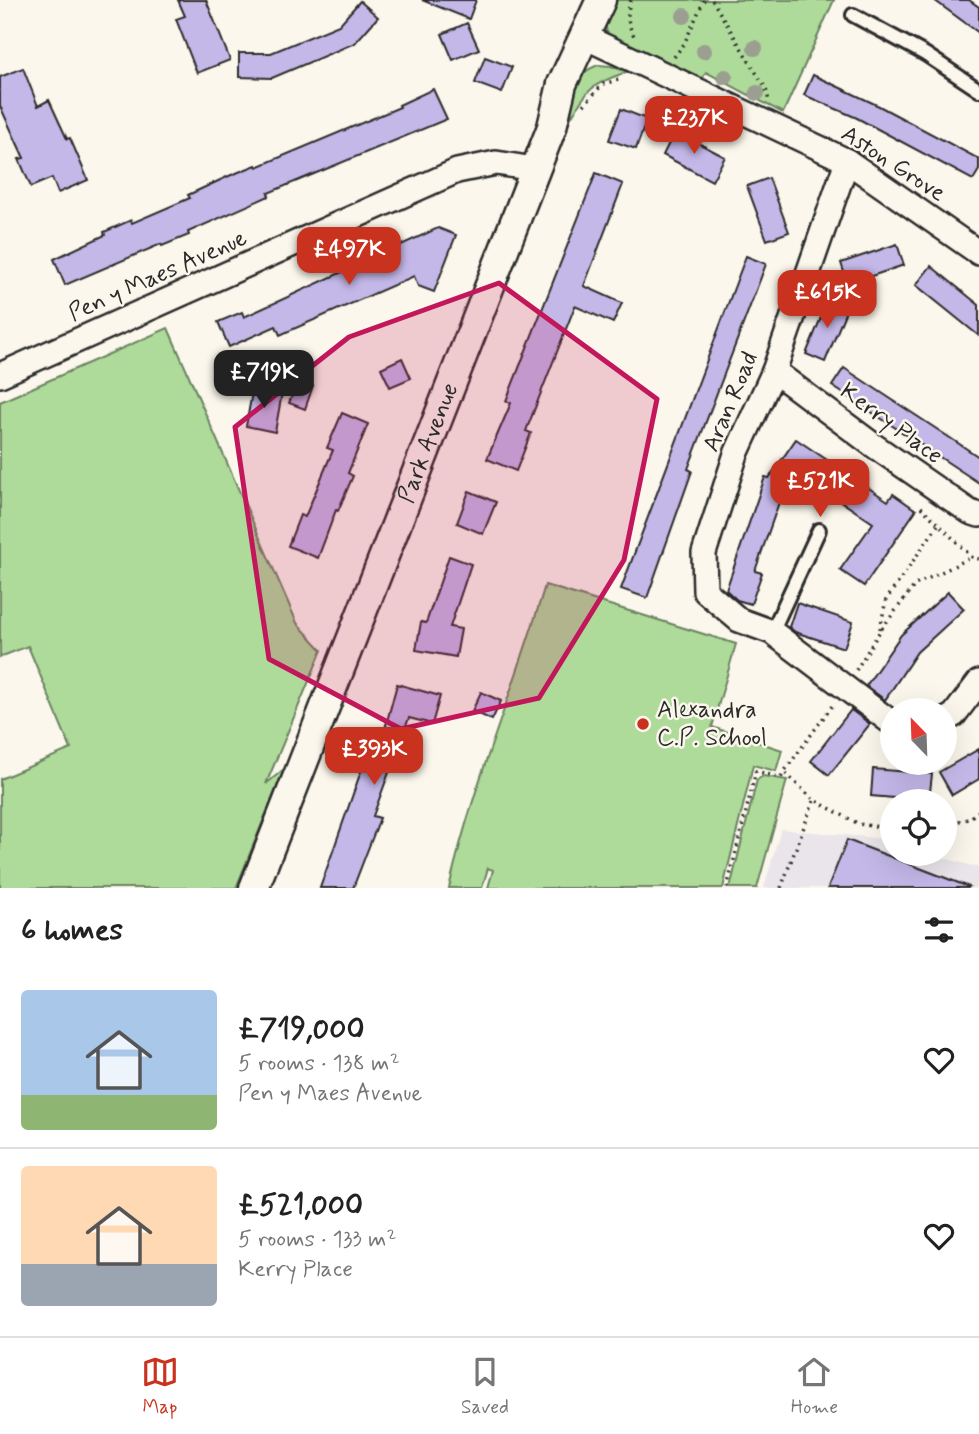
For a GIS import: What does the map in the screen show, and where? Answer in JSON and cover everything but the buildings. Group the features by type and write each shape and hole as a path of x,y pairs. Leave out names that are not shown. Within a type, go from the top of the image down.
{"street":[{"name":"Park Avenue","path":"254,888 552,127 562,84 601,0"},
{"name":"Aston Grove","path":"584,37 847,161 979,253"},
{"name":"Aran Road","path":"847,161 774,371 736,454 704,553 705,591 739,620 772,632 880,714"},
{"name":"Pen y Maes Avenue","path":"0,375 457,172 496,163 534,169"},
{"name":"Kerry Place","path":"774,371 873,445 970,512 979,514"},
{"path":"957,711 979,682"}],"lane":[{"path":"853,15 925,54 979,90"},
{"path":"772,632 819,530"}],"path":[{"path":"673,59 684,44 704,0"},
{"path":"712,0 766,89 769,99 766,122"},
{"path":"880,631 886,600 938,525"},
{"path":"727,888 756,771 781,778 784,772"},
{"path":"781,888 814,800"},
{"path":"957,821 968,819 979,811"}],"highlighted area":[{"path":"499,283 657,399 624,560 539,698 401,729 269,659 235,427 349,337"}],"shaded area":[{"path":"781,829 880,839 880,866 957,866 957,862 979,868 979,888 764,888"}],"green space":[{"path":"608,0 834,0 783,113 706,72 700,83 608,36 604,21"},
{"path":"598,65 627,72 596,85 585,96 567,124 560,125 575,82"},
{"path":"168,328 297,623 322,650 266,784 284,769 236,888 0,888 0,779 71,749 28,646 0,657 0,402"},
{"name":"Alexandra C.P. School","path":"545,585 736,644 712,727 782,750 776,771 753,765 723,888 488,888 493,870 488,868 482,888 449,888 482,773"},
{"path":"763,776 787,780 757,888 730,888 757,780"}],"place":[{"name":"Alexandra C.P. School","path":"643,724"}]}
